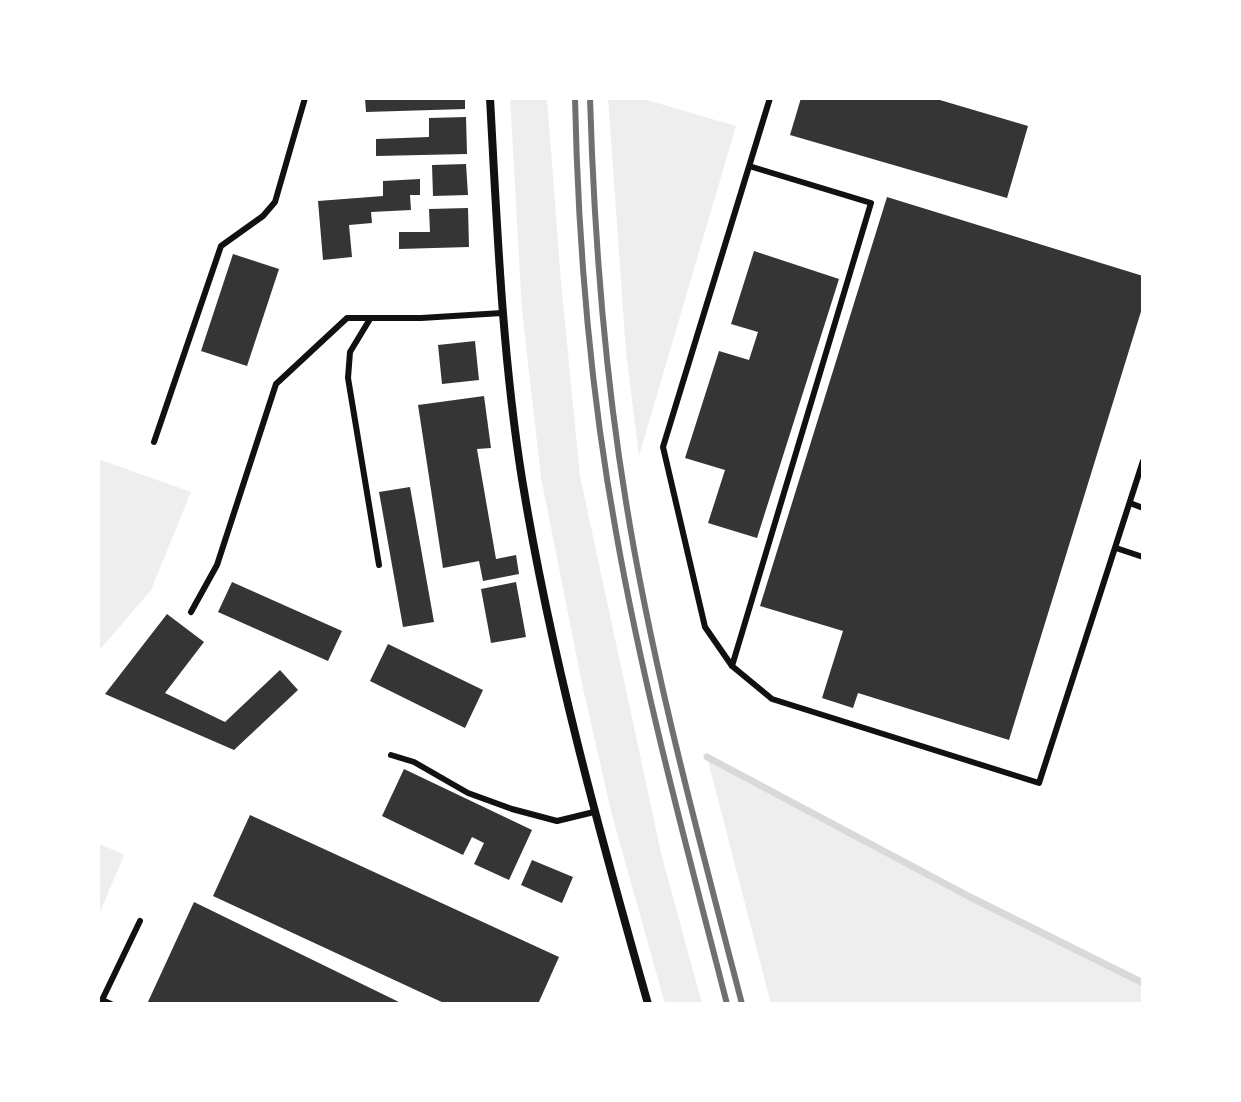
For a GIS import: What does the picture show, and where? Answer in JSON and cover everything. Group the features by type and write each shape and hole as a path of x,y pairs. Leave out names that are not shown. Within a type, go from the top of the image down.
{"street":[{"path":"490,98 502,313 522,479 564,691 648,1004"}],"lane":[{"path":"154,442 221,246 263,216 275,202 305,98"},
{"path":"770,98 663,447 705,627 732,666 772,699 1039,783 1143,461"},
{"path":"732,666 871,203 749,166"},
{"path":"191,612 217,565 276,384 347,318 502,313"},
{"path":"370,319 350,352 348,378 379,565"},
{"path":"1130,503 1143,508"},
{"path":"1116,548 1143,557"},
{"path":"391,755 414,762 468,793 512,809 557,821 594,812"},
{"path":"111,1004 102,1000 140,921"}],"shaded area":[{"path":"510,98 547,98 580,476 661,853 702,1004 665,1004 612,815 582,684 541,477 522,310"},
{"path":"608,98 640,98 736,126 639,456 626,352"},
{"path":"98,459 191,492 151,590 98,652"},
{"path":"707,757 970,897 1143,983 1143,1004 771,1004"},
{"path":"98,843 124,855 98,917"}],"building":[{"path":"365,98 465,98 465,109 366,112"},
{"path":"801,98 933,98 1028,126 1007,198 790,135"},
{"path":"466,117 467,154 376,156 376,139 429,137 429,118"},
{"path":"466,164 468,195 433,196 432,165"},
{"path":"420,179 420,195 410,195 411,210 371,212 372,223 349,225 352,257 323,260 318,201 383,196 383,181"},
{"path":"887,197 1143,276 1143,305 1009,740 858,693 853,708 822,698 843,631 760,606"},
{"path":"468,208 469,247 399,249 399,232 430,232 429,209"},
{"path":"754,251 839,279 757,538 708,523 725,470 685,458 719,351 749,360 758,332 731,324"},
{"path":"233,254 279,269 247,366 201,351"},
{"path":"475,341 479,380 442,384 438,345"},
{"path":"484,396 491,448 477,449 496,559 516,555 519,574 483,581 479,561 443,568 418,405"},
{"path":"410,487 434,622 403,627 379,492"},
{"path":"232,582 342,631 328,661 218,612"},
{"path":"516,582 526,637 491,643 481,589"},
{"path":"167,614 204,642 165,693 225,722 280,670 298,690 234,750 105,694"},
{"path":"388,644 483,690 465,728 370,681"},
{"path":"404,769 532,830 509,880 474,864 484,843 472,837 463,855 382,816"},
{"path":"250,815 559,957 538,1004 446,1004 213,896"},
{"path":"532,860 573,877 562,903 521,885"},
{"path":"194,902 403,1004 147,1004"}],"waterway":[{"path":"707,757 970,897 1143,983"}],"railway":[{"path":"575,98 587,316 607,478 627,592 653,710 727,1004"},
{"path":"590,98 601,300 626,502 663,691 742,1004"}]}
